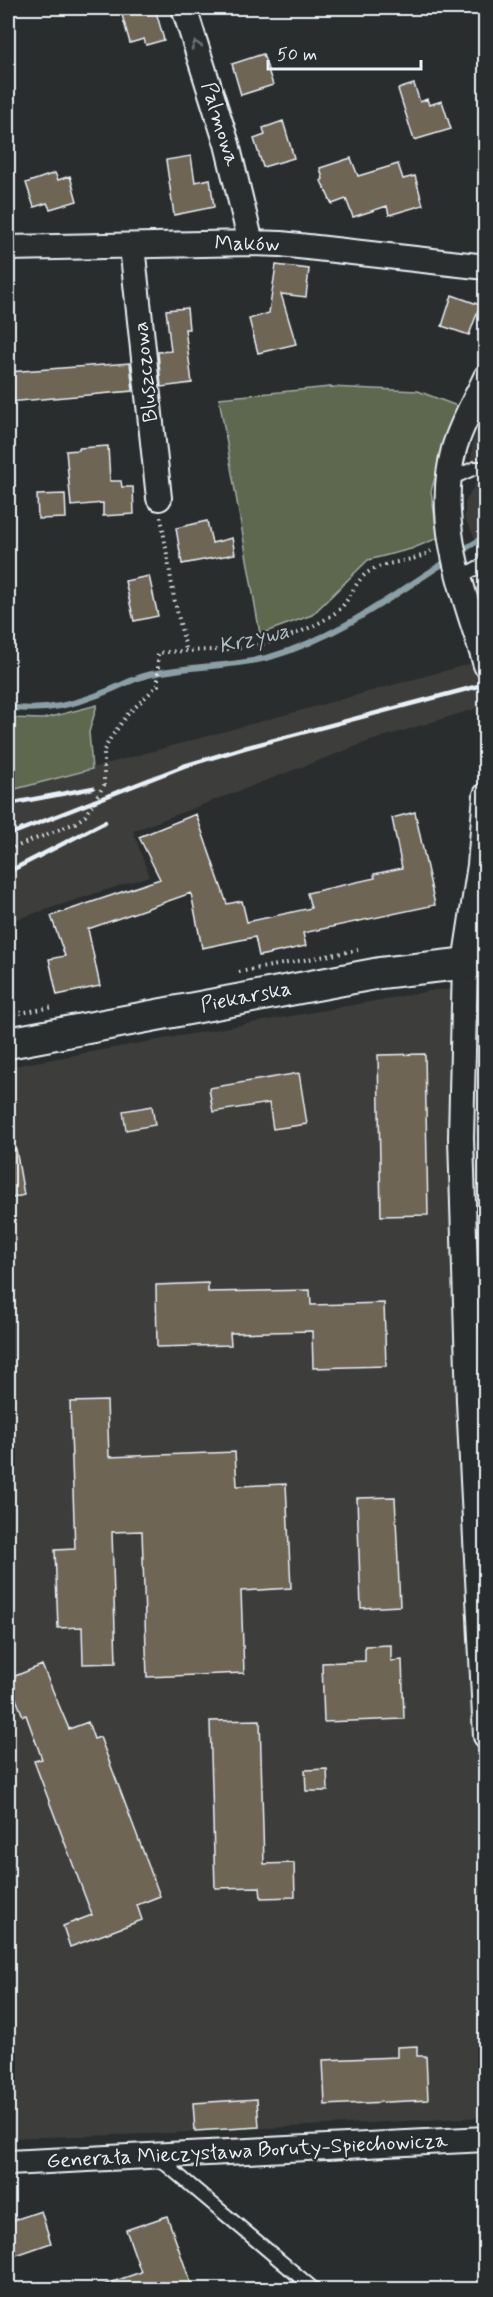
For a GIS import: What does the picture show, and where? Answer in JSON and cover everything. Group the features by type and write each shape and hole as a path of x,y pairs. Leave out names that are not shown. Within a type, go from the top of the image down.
{"street":[{"name":"Palmowa","path":"184,8 227,144 251,243"},
{"name":"Maków","path":"8,248 281,244 486,267"},
{"name":"Bluszczowa","path":"132,246 159,498"},
{"path":"486,377 465,419 454,448 447,480 450,543 486,665"},
{"path":"486,795 461,1149 469,1401 486,1736"},
{"name":"Piekarska","path":"8,1042 360,976 475,962"},
{"name":"Generała Mieczysława Boruty-Spiechowicza","path":"8,2163 486,2139"}],"lane":[{"path":"447,480 475,468 486,468"},
{"path":"459,572 486,563"},
{"path":"156,2156 315,2289"}],"path":[{"path":"159,498 174,597 186,649"},
{"path":"8,850 75,824 85,816 104,785 104,750 110,739 127,715 158,685 158,654 186,649 242,647 275,640 308,628 336,612 368,572 386,564 425,555 441,544 450,543"}],"shaded area":[{"path":"485,413 485,557 465,519 465,503 479,477 471,460 473,441"},
{"path":"473,663 481,707 370,741 133,831 149,876 8,922 8,791"},
{"path":"485,988 485,2117 148,2134 8,2138 8,1067 436,990"}],"green space":[{"path":"330,387 418,391 457,406 431,491 438,538 411,549 368,560 312,615 260,634 219,398"},
{"path":"97,705 89,732 92,769 8,791 8,718 43,719"}],"building":[{"path":"120,8 155,8 164,40 146,45 144,39 130,43"},
{"path":"263,54 273,85 241,95 232,64"},
{"path":"414,84 420,102 427,99 429,105 442,101 451,129 414,140 398,89"},
{"path":"283,121 294,158 263,167 254,139 265,135 263,128"},
{"path":"191,156 195,182 210,179 214,207 174,215 166,160"},
{"path":"351,158 358,176 398,164 403,179 415,176 423,205 389,215 387,206 353,217 346,199 332,204 321,181 323,179 320,168"},
{"path":"55,173 58,180 70,176 77,201 50,209 47,203 34,207 26,183"},
{"path":"276,265 309,269 306,297 281,294 296,344 258,353 249,319 269,313"},
{"path":"452,295 480,305 469,335 442,326"},
{"path":"187,308 189,329 185,329 192,383 161,387 158,352 171,351 166,310"},
{"path":"130,363 133,391 8,402 8,372"},
{"path":"108,446 110,481 121,481 122,487 133,487 134,514 103,516 103,503 71,506 66,451"},
{"path":"65,494 66,518 38,519 37,495"},
{"path":"207,521 212,543 232,538 235,554 182,564 176,528"},
{"path":"149,576 158,616 134,621 125,581"},
{"path":"415,812 435,905 303,933 306,946 259,956 255,937 202,948 191,893 88,929 100,986 57,995 49,959 65,956 51,916 160,879 139,837 196,814 227,904 242,901 247,922 311,908 307,893 375,878 374,874 402,868 392,818"},
{"path":"425,1054 428,1215 381,1216 378,1055"},
{"path":"299,1073 307,1124 273,1129 269,1103 213,1112 209,1088"},
{"path":"152,1106 155,1125 126,1130 123,1111"},
{"path":"8,1149 16,1149 24,1195 8,1199"},
{"path":"208,1283 208,1292 310,1290 311,1305 384,1303 386,1366 313,1368 312,1331 230,1333 231,1345 157,1347 156,1285"},
{"path":"107,1401 109,1457 235,1452 237,1486 286,1484 291,1588 241,1591 244,1673 147,1677 142,1531 112,1532 116,1663 83,1664 82,1627 58,1628 55,1550 75,1549 70,1402"},
{"path":"395,1497 400,1606 361,1608 357,1498"},
{"path":"391,1645 391,1661 402,1660 404,1719 324,1722 322,1663 365,1661 365,1646"},
{"path":"42,1665 69,1729 88,1722 94,1739 100,1737 160,1896 137,1905 142,1920 70,1947 63,1926 92,1915 34,1761 42,1759 26,1715 23,1716 8,1679"},
{"path":"260,1720 264,1864 294,1863 295,1897 261,1898 260,1887 215,1888 210,1721"},
{"path":"327,1769 328,1791 306,1791 305,1770"},
{"path":"417,2046 417,2056 426,2056 428,2100 325,2105 323,2060 397,2057 397,2047"},
{"path":"257,2099 259,2127 195,2131 193,2103"},
{"path":"41,2211 51,2243 8,2258 8,2222"},
{"path":"167,2216 193,2289 99,2289 98,2287 141,2272 126,2230"}],"waterway":[{"name":"Krzywa","path":"458,553 486,536"},
{"name":"Krzywa","path":"8,707 34,709 60,706 148,675 255,661 295,649 363,615 450,559"}],"railway":[{"path":"8,835 184,766 486,684"},
{"path":"8,804 93,788"},
{"path":"8,872 105,822"}]}
